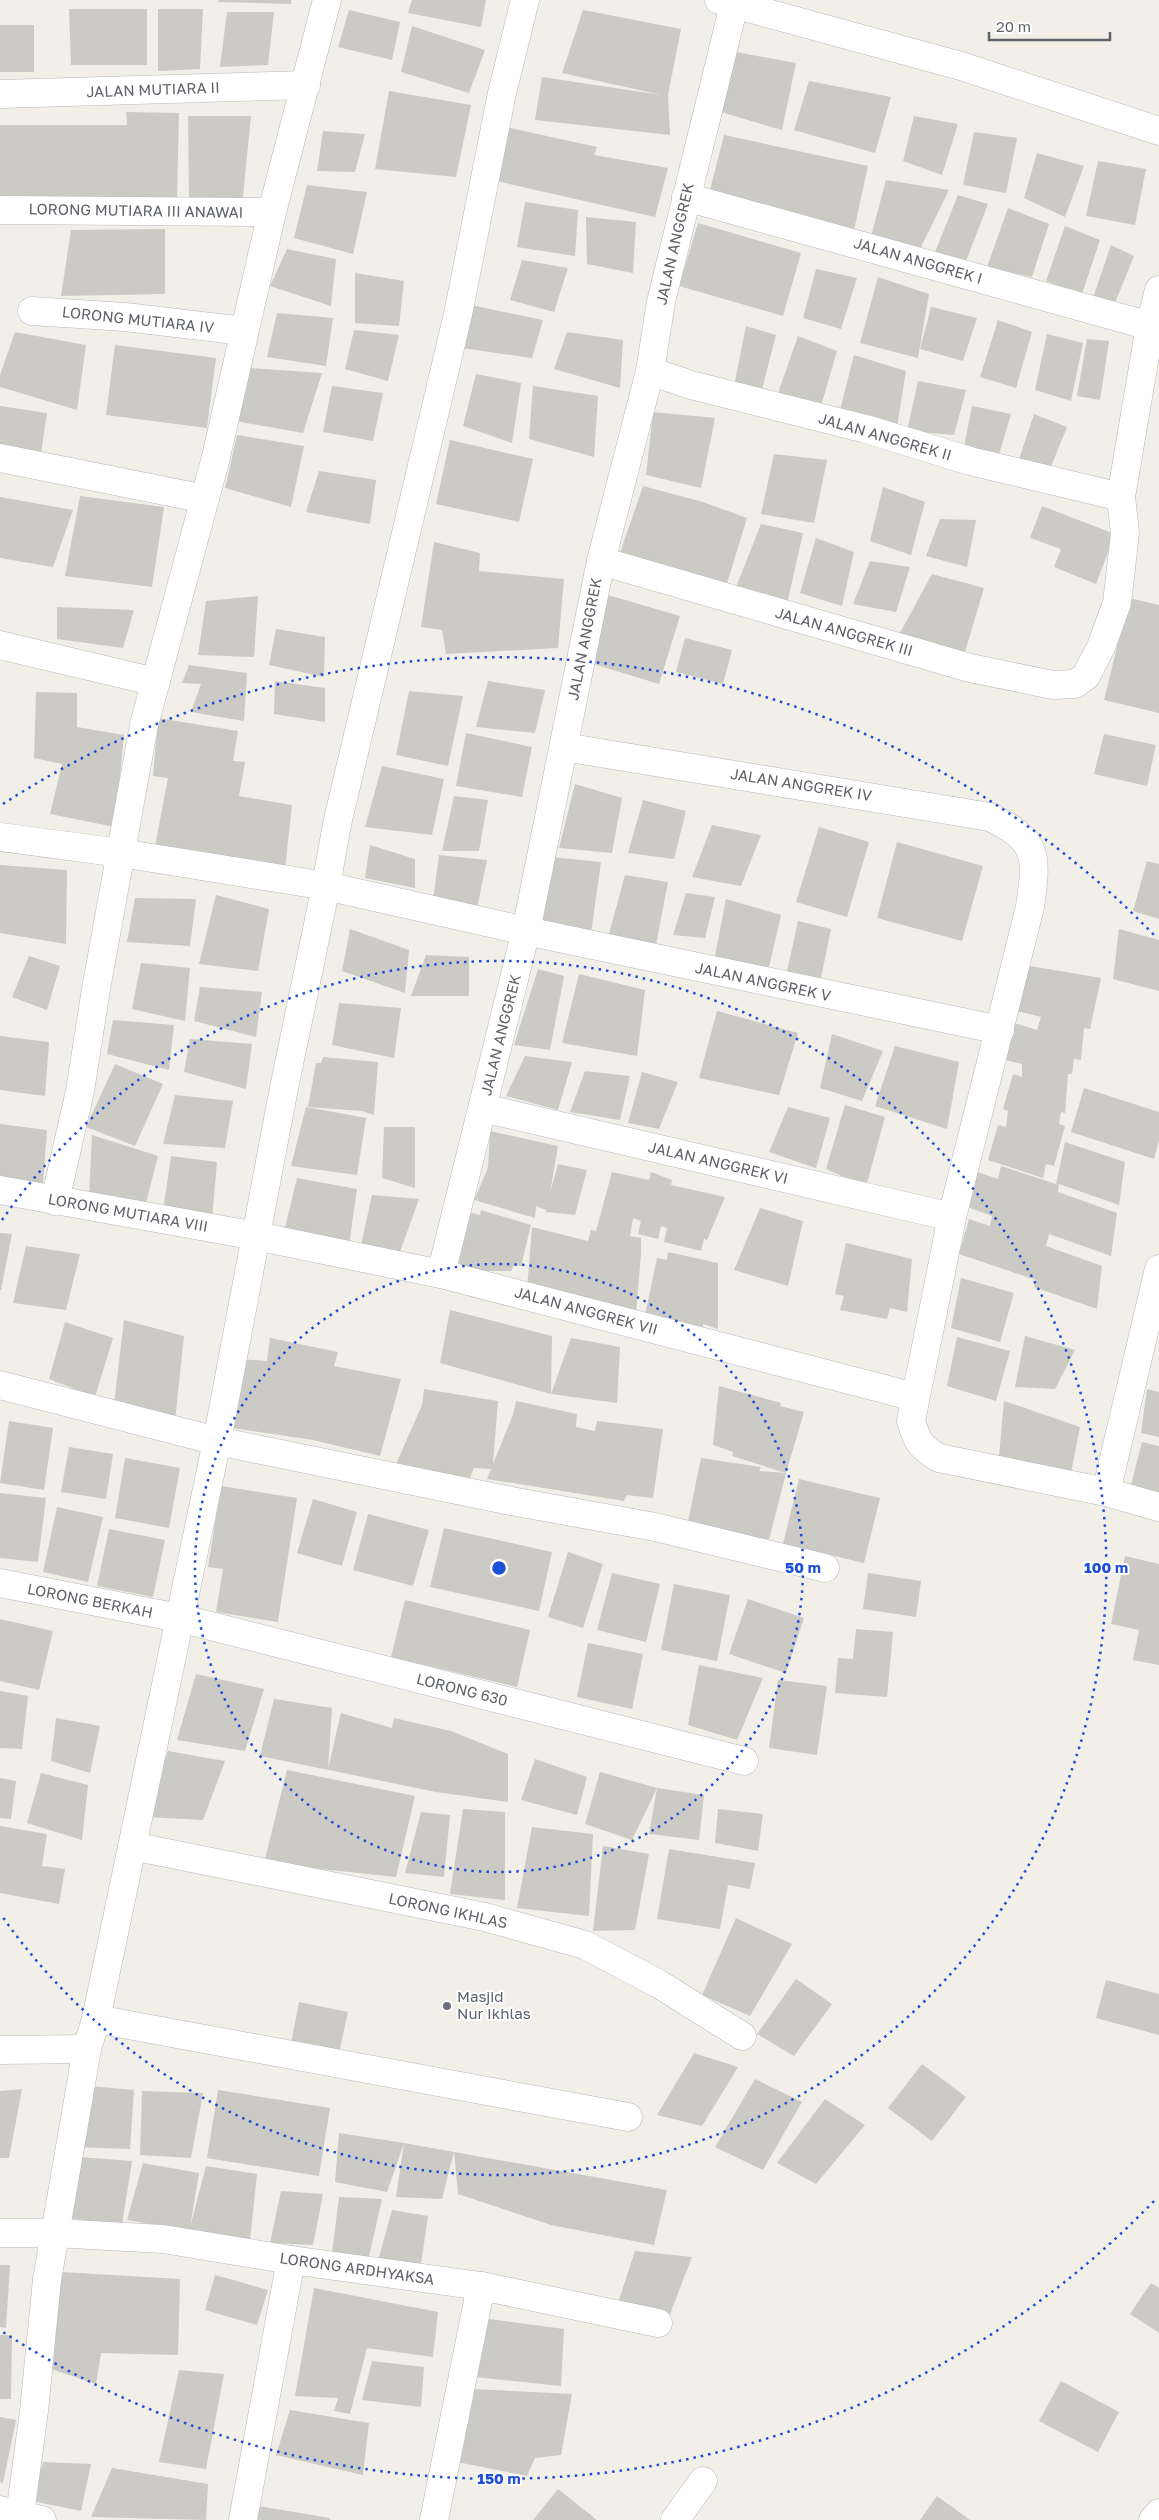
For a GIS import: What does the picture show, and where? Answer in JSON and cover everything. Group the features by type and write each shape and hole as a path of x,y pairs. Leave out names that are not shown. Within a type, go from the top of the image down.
{"street":[{"path":"55,1201 80,1091 144,725 205,499 272,212 327,0"},
{"path":"21,2515 34,2411 46,2280 87,2049 96,2019 217,1441 337,824 458,314 502,94 525,0"},
{"path":"727,2 961,66 1159,131"},
{"name":"JALAN ANGGREK","path":"441,1274 484,1108 526,931 601,561 650,371 661,302 686,197 727,2"},
{"name":"JALAN MUTIARA II","path":"0,94 306,85"},
{"name":"JALAN ANGGREK I","path":"686,197 1150,326"},
{"name":"LORONG MUTIARA III ANAWAI","path":"0,210 272,212"},
{"path":"1121,497 1150,326 1159,290"},
{"name":"LORONG MUTIARA IV","path":"32,311 125,317 244,331"},
{"name":"JALAN ANGGREK II","path":"650,371 691,385 866,429 970,461 1121,497"},
{"path":"0,458 205,499"},
{"name":"JALAN ANGGREK III","path":"601,561 970,668 1052,685 1076,684 1086,676 1101,647 1117,603 1125,533 1121,497"},
{"path":"0,645 156,682"},
{"name":"JALAN ANGGREK IV","path":"564,747 990,816 1014,828 1028,844 1036,868 1030,906 1000,1030"},
{"name":"JALAN ANGGREK V","path":"0,838 121,853 326,886 526,931 1000,1030"},
{"path":"1000,1030 952,1217 911,1421 916,1438 924,1450 939,1458 1106,1492 1159,1507"},
{"name":"JALAN ANGGREK VI","path":"484,1108 952,1217"},
{"name":"LORONG MUTIARA VIII","path":"0,1190 256,1236"},
{"name":"JALAN ANGGREK VII","path":"256,1236 441,1274 915,1397"},
{"path":"1106,1492 1159,1269"},
{"path":"0,1385 217,1441 511,1501 655,1527 825,1568"},
{"name":"LORONG BERKAH","path":"0,1583 179,1618"},
{"name":"LORONG 630","path":"179,1618 744,1761"},
{"name":"LORONG IKHLAS","path":"132,1846 485,1917 585,1944 659,1984 742,2036"},
{"path":"96,2019 628,2117"},
{"path":"0,2050 87,2049"},
{"name":"LORONG ARDHYAKSA","path":"0,2233 54,2232 163,2239 291,2260 481,2286 658,2322"},
{"path":"243,2520 291,2260"},
{"path":"434,2520 481,2286"},
{"path":"675,2520 703,2481"},
{"path":"1154,2520 1159,2513"}],"building":[{"path":"219,0 291,0 291,4 218,2"},
{"path":"412,0 486,0 481,27 408,13"},
{"path":"69,9 147,9 147,65 71,65"},
{"path":"158,9 203,9 200,69 158,71"},
{"path":"349,10 400,22 392,60 338,47"},
{"path":"583,10 681,29 668,95 670,135 535,120 542,77 662,95 562,73"},
{"path":"227,12 274,12 268,65 220,67"},
{"path":"0,25 34,25 34,72 0,72"},
{"path":"412,26 485,50 469,93 401,72"},
{"path":"736,52 796,63 782,130 717,111"},
{"path":"809,81 891,97 875,153 794,130"},
{"path":"389,91 471,105 456,177 375,169"},
{"path":"126,112 179,113 177,200 0,200 0,125 127,125"},
{"path":"188,116 251,116 242,206 189,200"},
{"path":"914,116 958,124 942,175 903,161"},
{"path":"506,127 597,147 594,155 668,168 655,217 492,180"},
{"path":"323,131 365,134 355,172 317,171"},
{"path":"974,132 1017,138 1006,193 963,185"},
{"path":"724,135 868,166 854,230 708,198"},
{"path":"1037,153 1084,166 1065,217 1024,198"},
{"path":"1098,161 1146,169 1135,225 1086,216"},
{"path":"886,180 949,190 920,249 870,240"},
{"path":"307,185 367,192 353,254 294,238"},
{"path":"958,195 988,204 966,261 935,252"},
{"path":"525,202 578,210 575,256 517,247"},
{"path":"1008,208 1049,224 1032,277 987,267"},
{"path":"586,217 636,222 633,273 587,264"},
{"path":"698,223 801,253 783,316 679,286"},
{"path":"1065,226 1100,240 1082,294 1046,281"},
{"path":"165,229 165,294 61,296 71,230"},
{"path":"1111,245 1134,256 1115,303 1093,298"},
{"path":"287,249 336,259 331,306 270,286"},
{"path":"522,260 568,268 554,312 510,300"},
{"path":"816,269 857,278 841,329 803,318"},
{"path":"355,273 404,281 399,326 355,323"},
{"path":"878,277 929,294 918,358 860,343"},
{"path":"471,305 543,320 532,358 461,348"},
{"path":"931,307 977,318 963,361 920,349"},
{"path":"277,313 333,318 326,366 267,357"},
{"path":"998,320 1032,332 1016,388 980,377"},
{"path":"746,326 776,335 761,393 734,386"},
{"path":"354,330 399,335 388,381 345,369"},
{"path":"15,332 86,345 77,410 0,387 0,375"},
{"path":"567,332 623,340 620,388 554,369"},
{"path":"1047,334 1083,343 1071,401 1035,390"},
{"path":"798,336 837,351 821,406 777,396"},
{"path":"1087,339 1109,341 1100,400 1077,396"},
{"path":"115,345 216,358 207,428 106,415"},
{"path":"854,355 906,371 896,433 839,414"},
{"path":"250,368 322,373 303,433 235,421"},
{"path":"476,374 521,383 512,443 463,426"},
{"path":"918,381 966,390 954,435 907,431"},
{"path":"332,386 383,393 373,441 323,432"},
{"path":"533,386 598,396 594,457 529,439"},
{"path":"0,406 47,413 38,473 0,466"},
{"path":"972,406 1011,414 998,458 964,447"},
{"path":"653,412 715,418 701,488 646,475"},
{"path":"1034,414 1067,427 1050,469 1019,459"},
{"path":"237,435 304,446 291,507 225,488"},
{"path":"450,440 533,459 519,522 436,504"},
{"path":"774,454 827,460 814,523 761,514"},
{"path":"319,471 376,480 370,524 306,512"},
{"path":"643,486 703,502 747,518 725,590 620,553"},
{"path":"883,487 925,502 911,555 870,541"},
{"path":"80,496 164,507 152,587 65,576"},
{"path":"0,497 73,510 53,567 0,558"},
{"path":"1042,506 1115,534 1096,584 1054,567 1061,549 1030,538"},
{"path":"940,519 976,520 967,567 926,556"},
{"path":"761,524 803,533 787,604 736,587"},
{"path":"816,538 854,552 842,606 800,593"},
{"path":"434,542 480,553 479,571 564,579 558,648 446,654 442,630 421,627"},
{"path":"870,561 910,567 896,612 853,604"},
{"path":"932,574 984,588 965,652 900,633"},
{"path":"608,595 680,616 659,684 587,662"},
{"path":"258,596 254,657 198,655 206,601"},
{"path":"1129,598 1159,605 1159,713 1104,700"},
{"path":"57,607 134,610 123,648 57,639"},
{"path":"276,629 325,637 324,677 269,665"},
{"path":"685,638 732,650 723,684 676,672"},
{"path":"189,665 247,673 244,721 191,712 201,684 182,683"},
{"path":"275,681 325,688 325,722 274,714"},
{"path":"488,681 545,690 535,733 476,727"},
{"path":"409,691 463,696 448,766 396,755"},
{"path":"36,692 77,693 77,727 124,735 115,827 50,814 62,764 34,758"},
{"path":"158,718 238,731 233,761 245,762 239,796 292,805 284,878 155,846 168,778 153,776"},
{"path":"466,733 532,747 522,797 456,786"},
{"path":"1104,734 1156,745 1147,786 1094,774"},
{"path":"382,766 444,779 432,835 365,827"},
{"path":"575,784 622,798 612,853 559,848"},
{"path":"454,796 488,800 479,851 442,851"},
{"path":"643,800 686,811 674,859 628,853"},
{"path":"712,825 761,835 741,886 692,877"},
{"path":"819,827 869,842 847,917 796,902"},
{"path":"897,842 983,866 962,941 877,918"},
{"path":"370,845 415,859 415,888 365,878"},
{"path":"439,855 487,860 476,913 432,908"},
{"path":"552,857 601,862 591,933 536,919"},
{"path":"1147,861 1159,864 1159,919 1133,911"},
{"path":"0,865 67,870 66,944 0,933"},
{"path":"625,875 668,882 656,945 609,934"},
{"path":"686,893 715,897 705,938 673,935"},
{"path":"216,895 269,909 258,971 199,964"},
{"path":"135,898 196,899 190,946 127,942"},
{"path":"726,899 781,915 767,976 713,966"},
{"path":"798,921 831,929 820,983 786,976"},
{"path":"350,929 409,950 405,993 342,971"},
{"path":"1119,929 1159,940 1159,991 1113,979"},
{"path":"426,955 469,957 469,996 411,996"},
{"path":"29,956 60,966 47,1010 12,997"},
{"path":"141,963 190,968 185,1021 132,1009"},
{"path":"1024,965 1101,978 1090,1029 1084,1028 1081,1060 1074,1059 1072,1074 1068,1074 1065,1113 1061,1112 1059,1124 1065,1126 1054,1166 1046,1164 1043,1178 988,1160 998,1125 1006,1127 1008,1111 1014,1113 1003,1109 1013,1074 1022,1077 1022,1064 1005,1060 1014,1023 1037,1030 1041,1017 1013,1010"},
{"path":"538,969 564,976 550,1050 514,1045"},
{"path":"579,974 645,990 637,1056 562,1043"},
{"path":"200,987 262,992 256,1037 194,1021"},
{"path":"339,1003 401,1008 394,1058 332,1045"},
{"path":"717,1011 798,1033 779,1095 699,1078"},
{"path":"113,1020 174,1025 169,1070 107,1054"},
{"path":"832,1034 883,1051 862,1101 820,1088"},
{"path":"0,1036 49,1042 45,1096 0,1090"},
{"path":"190,1039 252,1044 246,1089 184,1072"},
{"path":"895,1046 959,1062 947,1129 875,1106"},
{"path":"525,1056 572,1062 558,1110 506,1096"},
{"path":"323,1057 378,1062 374,1115 362,1111 308,1107 316,1063 321,1063"},
{"path":"115,1064 163,1084 135,1146 86,1127"},
{"path":"585,1071 630,1076 620,1120 570,1112"},
{"path":"642,1072 678,1082 659,1129 628,1123"},
{"path":"1084,1088 1159,1112 1159,1140 1154,1159 1071,1132"},
{"path":"175,1095 233,1101 225,1148 163,1144"},
{"path":"845,1105 885,1117 866,1187 826,1169"},
{"path":"306,1107 366,1118 357,1175 291,1166"},
{"path":"788,1107 830,1118 816,1168 769,1152"},
{"path":"0,1124 47,1130 43,1184 0,1179"},
{"path":"384,1127 415,1127 415,1188 382,1178"},
{"path":"490,1131 558,1146 550,1193 558,1164 587,1170 575,1215 546,1212 546,1210 536,1206 535,1218 474,1200 488,1168"},
{"path":"92,1135 158,1156 145,1207 89,1196"},
{"path":"1065,1142 1125,1162 1119,1205 1059,1184 1058,1192 1117,1213 1111,1256 1049,1234 1046,1246 1102,1266 1097,1309 1034,1287 1036,1280 959,1254 969,1219 990,1226 992,1216 967,1207 977,1172 998,1179 1001,1166 1056,1184"},
{"path":"171,1156 217,1162 212,1219 163,1211"},
{"path":"612,1172 649,1180 651,1172 672,1180 671,1185 725,1197 707,1240 704,1239 701,1251 664,1242 667,1228 661,1226 658,1239 638,1234 641,1221 633,1218 630,1236 641,1238 636,1313 527,1290 532,1227 588,1241 591,1230 596,1231"},
{"path":"297,1178 357,1189 349,1245 283,1236"},
{"path":"372,1195 419,1199 397,1260 360,1250"},
{"path":"760,1208 803,1221 788,1286 734,1270"},
{"path":"481,1210 531,1225 521,1266 514,1265 511,1271 454,1271 463,1211 480,1215"},
{"path":"0,1233 12,1234 1,1290 0,1290"},
{"path":"846,1243 912,1259 907,1312 890,1308 887,1319 840,1310 844,1296 835,1294"},
{"path":"26,1246 80,1254 66,1310 13,1303"},
{"path":"668,1252 718,1263 718,1329 703,1324 703,1327 645,1315 657,1258 667,1260"},
{"path":"961,1278 1014,1293 1000,1342 951,1328"},
{"path":"450,1310 552,1336 551,1394 440,1363"},
{"path":"124,1320 184,1336 175,1421 114,1404"},
{"path":"65,1322 113,1338 95,1397 49,1379"},
{"path":"1025,1336 1075,1350 1055,1389 1015,1387"},
{"path":"957,1337 1010,1351 996,1401 947,1386"},
{"path":"270,1338 338,1352 334,1366 401,1379 380,1456 313,1440 232,1428 239,1359 267,1361"},
{"path":"571,1338 620,1347 617,1403 551,1394"},
{"path":"719,1386 781,1403 780,1406 804,1412 786,1473 732,1456 733,1452 713,1445"},
{"path":"424,1389 498,1401 493,1464 513,1415 516,1401 577,1414 576,1427 595,1431 597,1421 663,1429 653,1498 627,1495 624,1501 487,1479 491,1469 474,1468 469,1480 396,1464 422,1405"},
{"path":"1147,1389 1159,1392 1159,1437 1141,1433"},
{"path":"1004,1401 1080,1427 1070,1478 999,1456"},
{"path":"9,1421 53,1428 44,1490 0,1483"},
{"path":"1142,1442 1159,1446 1159,1502 1130,1489"},
{"path":"69,1447 113,1454 106,1499 61,1492"},
{"path":"125,1458 180,1468 169,1528 115,1518"},
{"path":"701,1458 761,1467 759,1471 786,1473 769,1540 738,1532 737,1536 687,1526"},
{"path":"799,1479 880,1498 864,1563 783,1544"},
{"path":"221,1486 297,1498 278,1622 216,1612 223,1569 208,1567"},
{"path":"0,1493 46,1498 38,1562 0,1558"},
{"path":"313,1499 357,1512 342,1566 297,1553"},
{"path":"57,1507 103,1517 88,1582 43,1572"},
{"path":"368,1514 429,1530 413,1586 353,1570"},
{"path":"444,1528 552,1552 539,1611 430,1587"},
{"path":"109,1529 165,1540 153,1597 97,1586"},
{"path":"568,1552 603,1564 583,1628 548,1617"},
{"path":"1125,1556 1159,1564 1159,1665 1133,1660 1139,1630 1111,1624"},
{"path":"612,1573 660,1584 646,1642 597,1630"},
{"path":"868,1573 921,1581 916,1617 863,1609"},
{"path":"674,1584 730,1595 717,1661 661,1650"},
{"path":"748,1599 804,1618 786,1673 729,1654"},
{"path":"405,1600 530,1630 517,1687 391,1657"},
{"path":"0,1619 53,1631 39,1690 0,1681"},
{"path":"856,1629 893,1632 887,1697 835,1693 838,1658 853,1659"},
{"path":"588,1643 643,1654 632,1709 577,1697"},
{"path":"699,1665 763,1678 737,1740 688,1725"},
{"path":"196,1674 264,1689 245,1751 177,1740"},
{"path":"778,1680 827,1686 817,1755 769,1748"},
{"path":"0,1691 28,1696 22,1749 0,1748"},
{"path":"274,1699 332,1708 328,1769 341,1713 392,1728 394,1718 451,1731 508,1754 508,1802 436,1792 260,1756"},
{"path":"56,1718 100,1726 90,1773 51,1761"},
{"path":"168,1751 225,1761 203,1820 147,1817"},
{"path":"535,1759 587,1777 577,1815 521,1800"},
{"path":"287,1770 415,1796 396,1877 264,1863"},
{"path":"600,1772 657,1788 632,1840 585,1824"},
{"path":"41,1773 88,1785 82,1840 27,1823"},
{"path":"0,1778 16,1781 11,1819 0,1818"},
{"path":"657,1788 704,1795 699,1840 649,1834"},
{"path":"463,1809 505,1812 505,1900 450,1894"},
{"path":"718,1809 763,1814 758,1851 715,1843"},
{"path":"421,1812 450,1815 444,1877 405,1873"},
{"path":"0,1826 47,1834 42,1866 65,1869 59,1904 0,1893"},
{"path":"532,1827 593,1834 589,1916 517,1908"},
{"path":"603,1846 649,1854 635,1930 593,1931"},
{"path":"669,1849 755,1863 750,1889 728,1885 720,1929 657,1919"},
{"path":"736,1918 792,1944 750,2016 702,1995"},
{"path":"796,1979 832,2004 794,2056 757,2034"},
{"path":"1106,1980 1159,1994 1159,2035 1096,2018"},
{"path":"299,2002 348,2012 339,2053 291,2043"},
{"path":"694,2053 738,2067 702,2126 657,2115"},
{"path":"922,2064 966,2097 932,2141 888,2108"},
{"path":"755,2079 802,2102 763,2170 715,2147"},
{"path":"90,2086 134,2090 130,2149 74,2147"},
{"path":"22,2089 9,2158 0,2158 0,2091"},
{"path":"218,2090 330,2108 319,2176 207,2158"},
{"path":"142,2091 203,2093 191,2158 140,2155"},
{"path":"825,2099 865,2125 816,2184 777,2163"},
{"path":"339,2133 404,2143 387,2192 335,2182"},
{"path":"404,2143 667,2190 654,2245 551,2225 458,2194 454,2152 442,2199 396,2197"},
{"path":"79,2157 132,2161 122,2225 60,2217"},
{"path":"143,2163 199,2173 190,2227 206,2166 257,2174 250,2241 127,2220"},
{"path":"281,2191 323,2194 313,2245 270,2243"},
{"path":"339,2197 382,2199 368,2261 332,2253"},
{"path":"392,2210 428,2216 421,2264 378,2261"},
{"path":"635,2251 692,2257 668,2319 616,2309"},
{"path":"0,2265 10,2265 6,2328 0,2327"},
{"path":"62,2272 180,2279 178,2355 101,2353 96,2384 51,2369"},
{"path":"215,2275 268,2290 257,2325 205,2310"},
{"path":"1151,2283 1159,2288 1159,2333 1130,2314"},
{"path":"314,2288 438,2312 433,2357 367,2348 350,2414 334,2411 338,2398 295,2396"},
{"path":"481,2318 564,2329 561,2386 465,2376"},
{"path":"0,2335 12,2335 11,2399 0,2399"},
{"path":"372,2361 424,2367 421,2407 362,2400"},
{"path":"179,2370 224,2374 206,2469 159,2462"},
{"path":"1061,2381 1119,2412 1098,2452 1039,2421"},
{"path":"473,2389 572,2394 561,2455 535,2458 527,2476 457,2462"},
{"path":"290,2410 369,2423 363,2475 276,2455"},
{"path":"0,2417 16,2420 3,2483 0,2482"},
{"path":"43,2462 91,2464 81,2511 32,2501"},
{"path":"112,2468 208,2484 206,2520 91,2517"},
{"path":"558,2489 597,2520 533,2520"},
{"path":"937,2496 970,2520 920,2520"},
{"path":"252,2505 330,2518 330,2520 249,2520"}],"place":[{"name":"Masjid Nur Ikhlas","path":"447,2006"}]}
